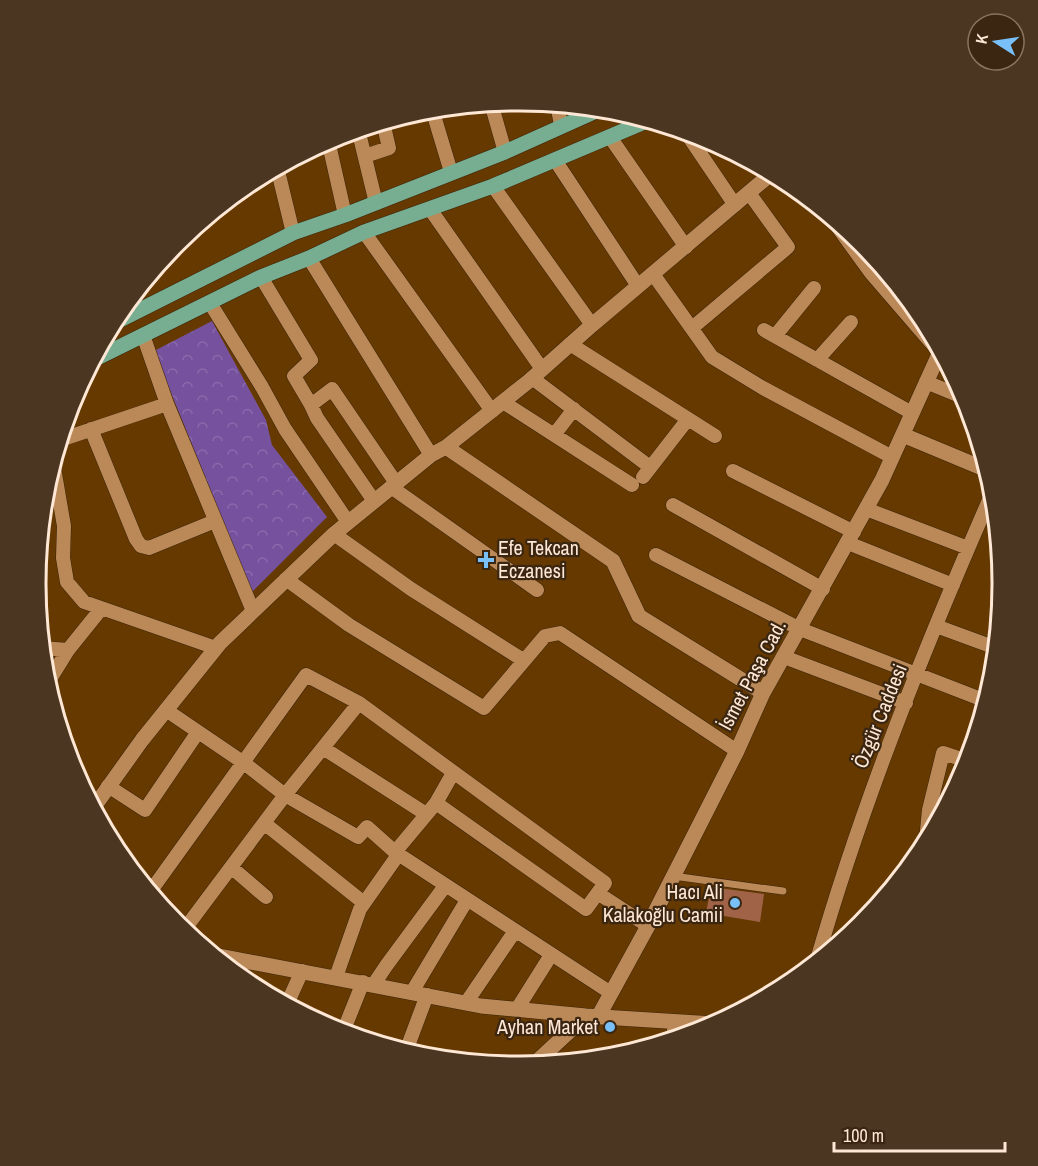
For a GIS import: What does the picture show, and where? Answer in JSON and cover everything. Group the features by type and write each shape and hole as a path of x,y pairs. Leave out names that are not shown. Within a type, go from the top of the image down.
{"main road":[{"path":"137,304 292,233 345,215 505,152 584,116"},
{"path":"107,353 261,278 364,232 493,186 636,126"},
{"path":"99,799 216,648 334,534 431,455 446,447 497,406 764,180"},
{"name":"İsmet Paşa Cad.","path":"546,1054 592,1017 611,993 648,926 737,751 763,693 866,509 903,435 936,361"},
{"path":"903,435 976,465"},
{"path":"446,447 613,561 639,616 763,693"},
{"path":"231,958 466,1003 592,1017 692,1023"}],"street":[{"path":"494,112 505,152"},
{"path":"559,113 561,125"},
{"path":"435,119 451,172"},
{"path":"365,156 389,148 385,131"},
{"path":"610,137 686,247"},
{"path":"360,138 376,203"},
{"path":"694,144 735,205"},
{"path":"330,150 345,215"},
{"path":"555,160 638,286"},
{"path":"279,176 292,233"},
{"path":"493,186 591,325"},
{"path":"692,328 788,247 749,193"},
{"path":"430,208 537,373 642,476"},
{"path":"364,232 497,406 642,476"},
{"path":"856,252 912,320"},
{"path":"309,258 431,455"},
{"path":"653,274 712,357 763,388 892,457"},
{"path":"261,278 311,360 294,376 317,418 374,501"},
{"path":"814,288 770,333 912,413"},
{"path":"210,303 285,429 348,522"},
{"path":"818,360 851,322"},
{"path":"143,335 167,404 253,611"},
{"path":"570,344 715,436"},
{"path":"926,382 952,392"},
{"path":"311,405 332,389 394,485 537,590"},
{"path":"70,436 167,404"},
{"path":"554,435 574,409"},
{"path":"642,476 688,419"},
{"path":"91,429 136,539 141,546 149,548 215,521"},
{"path":"733,471 851,538 953,585"},
{"path":"57,486 64,526 63,558 66,582 84,602 216,648"},
{"path":"673,505 823,589"},
{"path":"866,509 968,548"},
{"name":"Özgür Caddesi","path":"821,946 838,886 874,785 936,626 985,509"},
{"path":"334,534 411,589 524,660"},
{"path":"656,555 800,629 977,698"},
{"path":"286,579 349,625 484,708 545,636 560,633 737,751"},
{"path":"55,671 68,650 101,609"},
{"path":"936,626 987,645"},
{"path":"52,649 68,650"},
{"path":"784,657 906,704"},
{"path":"155,884 306,675 359,703 605,883 586,909 436,803"},
{"path":"190,922 285,795 359,703"},
{"path":"166,710 244,763 285,795 358,837 367,827 397,853 445,886 611,993"},
{"path":"108,786 145,810 198,732"},
{"path":"323,748 426,814"},
{"path":"928,819 944,753 958,758"},
{"path":"336,977 356,919 364,903 397,853 436,803 453,773"},
{"path":"264,823 364,903"},
{"path":"231,867 266,897"},
{"path":"348,1023 369,983 386,966 445,886"},
{"path":"599,894 648,926"},
{"path":"412,992 467,900"},
{"path":"466,1003 515,931"},
{"path":"517,1009 551,955"},
{"path":"291,996 302,971"},
{"path":"410,1042 428,995"},
{"path":"674,1029 676,1022"}],"lane":[{"path":"673,876 783,891"}],"green space":[{"path":"212,321 266,420 272,445 327,517 252,592 154,351"}],"building":[{"name":"Hacı Ali Kalakoğlu Camii","path":"711,887 764,894 760,922 706,913"}],"place":[{"name":"Efe Tekcan Eczanesi","path":"486,560"},
{"name":"Hacı Ali Kalakoğlu Camii","path":"735,903"},
{"name":"Ayhan Market","path":"610,1027"}]}
